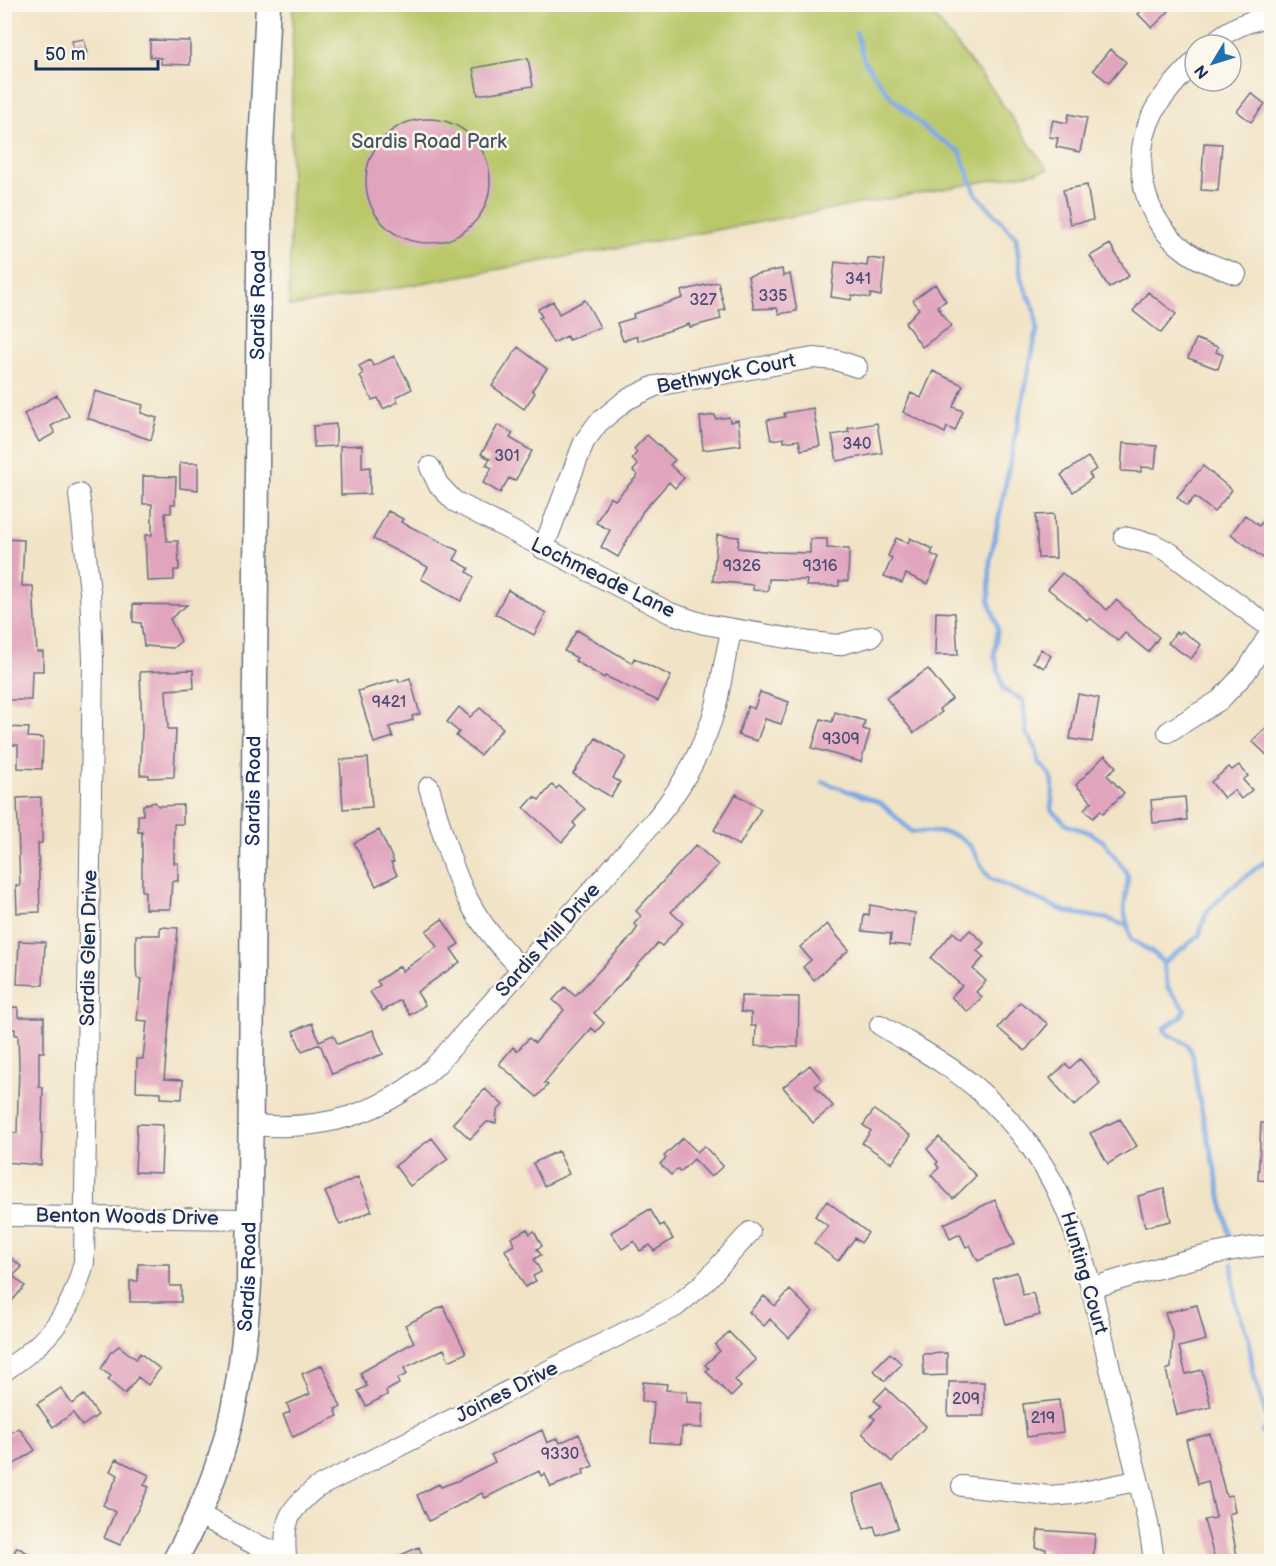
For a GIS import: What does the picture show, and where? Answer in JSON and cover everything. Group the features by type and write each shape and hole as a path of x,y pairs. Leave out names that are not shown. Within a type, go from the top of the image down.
{"main road":[{"name":"Sardis Road","path":"174,1562 200,1515 221,1459 241,1378 249,1285 260,168 268,4"}],"street":[{"path":"1229,33 1242,24 1272,17"},
{"path":"1183,75 1156,108 1149,122 1141,155 1143,186 1154,216 1170,237 1187,252 1236,274"},
{"name":"Bethwyck Court","path":"543,549 584,442 598,423 626,400 656,386 813,358 836,360 857,367"},
{"name":"Lochmeade Lane","path":"430,467 438,484 454,501 670,613 704,624 838,645 872,636"},
{"name":"Sardis Glen Drive","path":"4,1371 46,1339 74,1297 84,1262 93,660 89,579 79,494"},
{"path":"1124,537 1153,544 1169,552 1272,630 1246,672 1220,700 1168,732"},
{"name":"Sardis Mill Drive","path":"252,1125 307,1126 335,1122 364,1114 402,1094 436,1065 656,819 681,786 693,765 716,706 732,629"},
{"path":"429,787 453,869 470,907 492,938 522,969"},
{"name":"Hunting Court","path":"880,1025 974,1087 1004,1114 1035,1151 1058,1190 1074,1227 1090,1288 1154,1562"},
{"name":"Benton Woods Drive","path":"4,1216 249,1219"},
{"name":"Joines Drive","path":"287,1559 284,1530 302,1499 316,1488 675,1307 704,1283 750,1233"},
{"path":"1090,1288 1167,1266 1232,1251 1272,1245"},
{"path":"963,1486 1049,1496 1074,1494 1136,1481"},
{"path":"200,1515 287,1559"}],"green space":[{"name":"Sardis Road Park","path":"824,4 931,12 992,89 1048,170 289,307 293,5"}],"building":[{"path":"1148,4 1163,4 1169,11 1152,28 1138,14"},
{"path":"84,39 87,53 74,55 72,41"},
{"path":"150,40 190,41 190,65 161,64 161,58 150,57"},
{"path":"1110,49 1126,62 1109,83 1093,70"},
{"path":"528,58 533,86 478,95 473,68"},
{"path":"1251,93 1265,104 1251,122 1237,111"},
{"path":"1069,114 1087,118 1080,152 1056,147 1058,138 1049,137 1053,120 1067,123"},
{"path":"428,119 452,124 472,137 485,157 490,181 485,205 472,225 452,238 428,243 404,238 384,225 371,205 366,181 371,157 384,137 404,124"},
{"path":"1204,143 1222,144 1218,191 1201,190"},
{"path":"1087,185 1093,220 1070,224 1063,190"},
{"path":"1110,244 1129,276 1109,288 1090,256"},
{"path":"868,258 885,260 881,296 871,294 870,298 852,295 851,300 831,297 835,262 867,266"},
{"path":"782,269 783,276 790,274 797,311 779,314 777,308 754,309 748,276"},
{"path":"718,282 725,310 719,311 721,319 690,327 689,324 638,341 637,336 623,341 617,323 634,318 633,314 683,298 681,291"},
{"path":"935,284 946,301 937,306 951,326 922,347 905,323 919,309 913,300"},
{"path":"1148,292 1176,314 1161,333 1133,311"},
{"path":"585,300 600,327 569,340 567,336 553,343 539,318 542,317 538,309 553,301 559,314"},
{"path":"1196,339 1218,347 1216,352 1223,355 1218,369 1188,358"},
{"path":"518,347 547,369 532,390 535,393 524,409 492,386"},
{"path":"394,356 412,389 396,397 398,402 383,409 378,398 372,400 360,376 363,374 359,366 370,360 373,366"},
{"path":"933,371 963,385 953,407 963,411 955,431 947,427 945,433 903,412 911,393 921,398"},
{"path":"95,391 143,405 141,413 157,418 151,440 87,418"},
{"path":"57,395 69,416 51,426 55,433 39,442 24,414"},
{"path":"813,408 820,446 801,450 799,440 784,442 784,438 771,440 767,420 785,417 784,413"},
{"path":"715,415 716,419 729,417 730,422 738,420 741,445 703,450 700,417"},
{"path":"877,423 882,453 837,461 832,435 849,432 848,428"},
{"path":"336,424 336,446 314,447 313,426"},
{"path":"498,425 513,433 510,438 532,451 515,481 509,478 500,493 483,483 492,468 486,465 490,459 481,454"},
{"path":"647,435 675,460 670,465 684,478 675,488 669,482 643,511 618,557 601,547 610,530 596,523 610,497 615,500 638,475 633,471 638,465 632,459 637,452 634,449"},
{"path":"1123,443 1157,446 1155,468 1141,467 1141,472 1121,471"},
{"path":"362,445 362,468 370,467 370,494 341,495 340,446"},
{"path":"1088,457 1096,469 1089,474 1092,478 1073,492 1061,475"},
{"path":"180,463 198,463 198,490 180,488"},
{"path":"1203,466 1232,490 1214,512 1195,497 1187,506 1177,497"},
{"path":"143,476 176,477 175,504 171,504 171,513 165,513 167,541 178,541 179,570 174,570 174,580 147,581 145,535 152,535 152,504 143,504"},
{"path":"388,511 403,519 401,522 459,551 454,560 469,568 467,572 474,577 461,601 421,579 428,567 373,539"},
{"path":"1272,511 1272,547 1263,558 1231,534 1245,515 1259,526"},
{"path":"1054,514 1056,558 1038,558 1036,515"},
{"path":"717,535 739,537 738,548 772,552 810,553 810,539 827,539 827,548 849,549 848,581 839,581 839,586 806,586 807,580 769,579 768,591 753,590 753,585 713,581"},
{"path":"896,538 908,543 910,538 933,549 931,554 939,558 928,584 906,574 902,583 884,576 892,558 888,556"},
{"path":"4,539 24,540 22,586 33,586 37,652 43,652 43,671 32,671 31,700 4,700 8,633 4,633 4,619 8,618"},
{"path":"1062,573 1107,610 1116,600 1159,637 1148,652 1125,633 1118,641 1090,618 1088,621 1048,589"},
{"path":"508,590 546,613 534,635 495,614"},
{"path":"133,604 187,605 170,619 181,641 173,648 144,646 141,623 133,622"},
{"path":"936,612 955,613 958,655 935,655"},
{"path":"577,630 632,663 634,658 671,676 658,701 605,676 604,678 575,661 577,658 564,651"},
{"path":"1182,631 1201,645 1191,659 1168,643 1176,632 1179,634"},
{"path":"1041,649 1051,656 1044,668 1033,662"},
{"path":"928,669 952,699 939,709 942,712 914,733 886,698"},
{"path":"193,670 194,688 166,690 168,729 176,729 174,777 149,778 149,775 140,775 142,729 140,672"},
{"path":"410,678 420,714 412,716 413,720 389,727 393,737 374,743 358,691 398,679 399,682"},
{"path":"760,692 789,702 781,724 765,719 757,741 738,735 748,706 754,709"},
{"path":"1078,694 1099,698 1092,742 1070,739"},
{"path":"459,707 470,717 480,708 503,728 480,755 456,736 459,732 447,722"},
{"path":"835,712 865,721 863,729 870,731 861,762 812,748 821,719 832,722"},
{"path":"1272,722 1272,760 1252,741"},
{"path":"4,727 29,728 28,737 43,738 42,769 18,768 18,745 4,745"},
{"path":"596,738 626,757 613,778 620,782 611,797 573,774"},
{"path":"1105,755 1116,767 1107,775 1124,793 1103,813 1100,811 1093,818 1084,809 1092,802 1076,785"},
{"path":"368,758 372,807 343,809 340,760"},
{"path":"1239,765 1248,776 1243,780 1252,790 1241,799 1234,790 1224,798 1211,782 1229,767 1232,770"},
{"path":"552,785 556,789 559,786 585,809 573,823 576,826 562,842 524,808 534,797 539,800"},
{"path":"736,794 761,809 739,846 714,830"},
{"path":"41,797 42,843 38,843 40,912 17,913 16,886 20,886 17,798"},
{"path":"1185,797 1187,820 1153,823 1151,800"},
{"path":"155,802 158,806 183,805 183,824 174,824 174,863 178,863 178,881 172,881 170,909 145,909 145,891 142,891 142,832 138,832 138,815 143,815 143,805"},
{"path":"379,830 394,862 391,863 397,875 376,886 354,843"},
{"path":"696,845 718,865 671,912 683,923 662,946 658,943 594,1013 604,1023 596,1032 592,1028 544,1083 548,1085 537,1097 499,1064 513,1047 517,1051 529,1038 535,1043 564,1010 553,1000 565,987 575,996 631,937 638,927 634,924 641,916 636,911"},
{"path":"870,905 915,913 911,946 890,944 891,934 862,931 864,914 869,915"},
{"path":"442,919 459,944 451,949 460,962 417,992 425,1005 410,1015 400,1000 383,1011 370,992 380,985 377,981 400,966 402,971 437,947 426,931"},
{"path":"827,924 849,950 814,980 803,967 811,960 800,947"},
{"path":"160,927 178,928 164,1079 183,1080 182,1099 161,1098 161,1092 136,1091 137,1059 143,1059 147,1021 137,1020 141,979 137,978 136,935 160,935"},
{"path":"970,930 984,943 977,951 984,957 973,969 986,981 976,992 982,997 968,1012 951,997 962,986 931,958 953,932 961,939"},
{"path":"19,941 45,942 43,985 17,984"},
{"path":"741,996 799,997 798,1047 755,1046 756,1026 751,1026 751,1013 741,1012"},
{"path":"1020,1002 1048,1024 1025,1051 998,1028"},
{"path":"18,1007 18,1017 44,1017 44,1052 39,1052 39,1087 43,1088 41,1165 4,1162 6,1132 17,1133 19,1066 18,1035 15,1035 15,1029 4,1029 4,1008"},
{"path":"312,1023 319,1041 333,1035 338,1044 373,1030 383,1054 332,1074 320,1044 302,1051 293,1031"},
{"path":"1080,1059 1100,1083 1074,1106 1050,1078 1066,1064 1070,1068"},
{"path":"810,1065 822,1080 815,1086 833,1106 813,1123 783,1087"},
{"path":"485,1089 503,1105 497,1111 496,1123 487,1122 470,1139 453,1123"},
{"path":"874,1110 911,1136 892,1163 862,1143 871,1131 863,1125"},
{"path":"1120,1119 1137,1146 1108,1164 1090,1133"},
{"path":"1261,1123 1272,1123 1272,1181 1258,1180"},
{"path":"137,1124 163,1125 161,1173 135,1172"},
{"path":"939,1137 976,1176 953,1199 931,1175 939,1168 936,1164 938,1162 927,1149"},
{"path":"432,1138 448,1159 410,1186 395,1166"},
{"path":"683,1138 697,1152 704,1146 723,1166 711,1177 694,1159 680,1172 678,1169 671,1175 660,1164 666,1158 664,1156"},
{"path":"558,1151 569,1174 544,1186 533,1163"},
{"path":"358,1177 372,1211 340,1225 325,1192"},
{"path":"1164,1189 1171,1221 1145,1227 1138,1196"},
{"path":"995,1200 1015,1244 978,1261 970,1245 966,1247 960,1234 950,1239 944,1224"},
{"path":"827,1201 868,1233 861,1243 855,1238 838,1261 814,1243 828,1226 815,1216"},
{"path":"650,1209 660,1226 664,1224 673,1239 654,1251 650,1245 640,1251 634,1241 622,1249 611,1232"},
{"path":"527,1229 530,1234 534,1231 542,1246 537,1249 541,1255 534,1259 541,1272 533,1276 536,1281 525,1287 505,1250 514,1245 511,1238"},
{"path":"4,1252 22,1267 13,1276 25,1286 4,1310"},
{"path":"138,1264 170,1264 170,1286 181,1286 181,1302 130,1302 130,1281 138,1281"},
{"path":"1017,1272 1023,1295 1033,1293 1040,1315 1006,1324 993,1279"},
{"path":"790,1290 813,1312 789,1338 770,1319 764,1326 749,1312 764,1296 775,1306"},
{"path":"1197,1305 1206,1340 1179,1347 1186,1374 1202,1370 1211,1407 1177,1415 1166,1370 1171,1368 1173,1335 1165,1313"},
{"path":"443,1306 466,1353 449,1361 444,1349 404,1368 407,1374 397,1379 399,1384 386,1391 387,1395 366,1406 358,1391 367,1386 360,1373 414,1342 405,1325"},
{"path":"729,1332 756,1360 735,1380 741,1387 731,1397 706,1371 709,1368 705,1365 720,1351 715,1345"},
{"path":"119,1346 136,1359 140,1353 160,1369 148,1385 138,1377 125,1394 108,1380 111,1376 101,1369 110,1353"},
{"path":"890,1353 902,1364 885,1381 873,1370"},
{"path":"947,1353 947,1375 924,1376 923,1354"},
{"path":"322,1365 341,1407 335,1409 338,1416 293,1437 283,1415 290,1412 287,1404 310,1394 302,1374"},
{"path":"643,1382 667,1384 666,1390 687,1392 687,1402 703,1403 702,1428 682,1427 681,1444 651,1442 654,1402 642,1401"},
{"path":"949,1382 984,1382 984,1416 948,1416"},
{"path":"61,1388 72,1404 84,1395 98,1415 82,1426 73,1413 53,1427 37,1404"},
{"path":"886,1388 926,1426 892,1462 862,1433 875,1419 871,1416 881,1406 874,1400"},
{"path":"1059,1400 1063,1432 1027,1437 1023,1404"},
{"path":"19,1428 35,1450 4,1471 4,1438"},
{"path":"542,1430 547,1443 558,1438 560,1443 579,1434 593,1466 583,1470 584,1474 551,1487 545,1474 541,1476 539,1471 485,1498 482,1493 429,1521 417,1495 439,1484 441,1487 457,1481 495,1462 491,1455"},
{"path":"1210,1434 1226,1496 1232,1495 1235,1512 1229,1514 1237,1556 1215,1560 1204,1520 1216,1518 1208,1481 1198,1484 1186,1440"},
{"path":"116,1459 149,1475 144,1485 149,1487 120,1545 104,1538 115,1512 103,1505 118,1475 110,1471"},
{"path":"884,1484 898,1528 877,1535 874,1526 864,1529 853,1494"},
{"path":"1038,1530 1095,1534 1093,1562 1045,1562 1046,1549 1036,1548"},
{"path":"17,1547 44,1562 9,1562"},
{"path":"419,1547 425,1562 385,1562"}],"waterway":[{"path":"856,32 864,61 890,96 929,132 960,152 976,194 1016,237 1021,279 1035,311 1037,330 990,561 989,600 998,628 994,655 1004,690 1023,700 1027,734 1036,748 1039,763 1052,778 1051,809 1067,825 1091,833 1104,842 1125,870 1128,877 1124,910 1131,939 1156,955 1163,963 1168,988 1185,1009 1181,1017 1164,1028 1166,1033 1187,1044 1193,1056 1199,1098 1230,1237"},
{"path":"823,782 881,803 912,832 948,833 964,840 991,879 1067,912 1108,919 1127,926"},
{"path":"1163,963 1199,936 1206,913 1228,890 1272,856"},
{"path":"1232,1264 1235,1302 1249,1339 1253,1372 1269,1424 1262,1432 1272,1447"}]}
